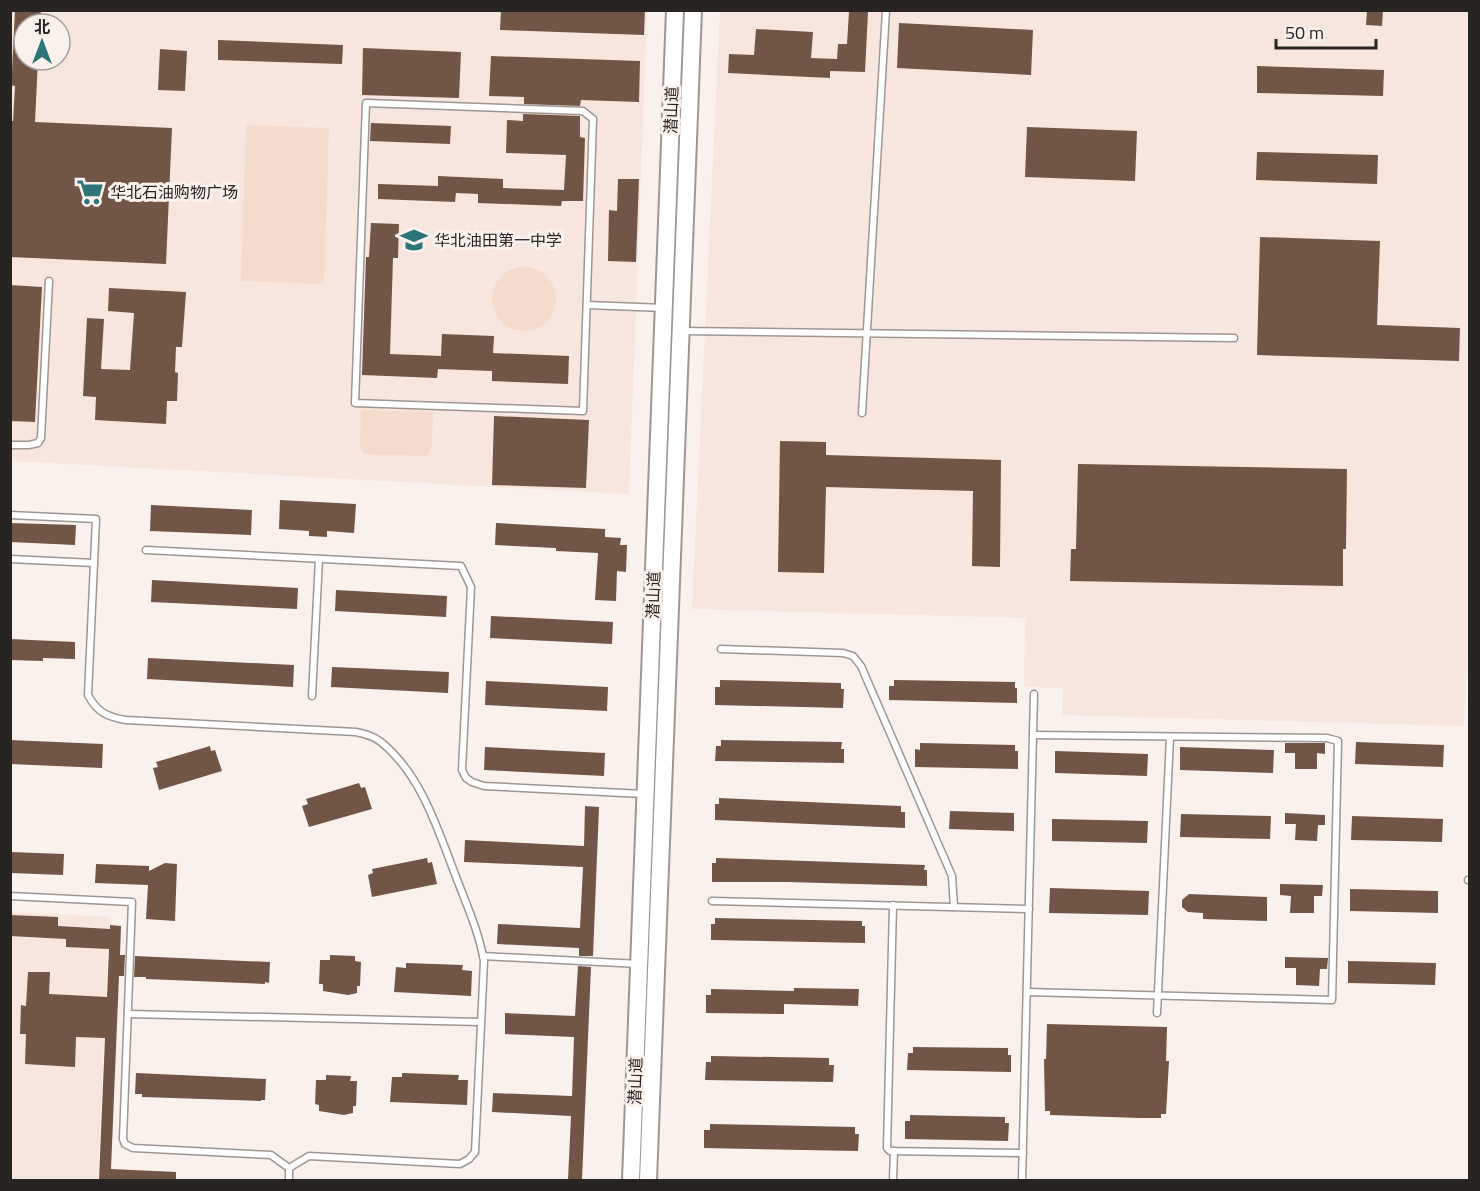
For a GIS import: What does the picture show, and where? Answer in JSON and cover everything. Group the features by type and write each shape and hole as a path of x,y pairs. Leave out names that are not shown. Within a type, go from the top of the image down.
{"main road":[{"name":"潜山道","path":"631,1180 675,10"},
{"name":"潜山道","path":"648,1180 693,10"}],"lane":[{"path":"862,413 886,10"},
{"path":"366,103 583,111 594,119 586,305 583,411 355,403 366,103"},
{"path":"10,445 38,443 41,438 49,281"},
{"path":"586,305 664,308"},
{"path":"680,331 1234,338"},
{"path":"10,515 96,519 88,694 94,706 104,714 126,720 356,732 374,737 408,772 427,805 480,940 483,956 475,1152 470,1159 460,1164 309,1156 289,1168"},
{"path":"146,550 461,566 471,587 462,771 466,778 484,786 645,794"},
{"path":"312,696 319,559"},
{"path":"10,560 94,563"},
{"path":"721,649 843,653 853,656 861,666 952,876 954,907"},
{"path":"1023,1180 1034,694"},
{"path":"1027,992 1332,1000 1338,741 1327,738 1034,735"},
{"path":"1157,1013 1170,737"},
{"path":"10,896 132,902 123,1139 125,1144 133,1148 272,1155 289,1168"},
{"path":"712,901 1029,909"},
{"path":"893,905 887,1148 890,1151 1023,1153"},
{"path":"483,956 639,964"},
{"path":"128,1014 481,1022"},
{"path":"893,1180 894,1151"},
{"path":"289,1168 289,1180"}],"shaded area":[{"name":"华北油田第一中学","path":"10,11 647,11 629,494 11,461"},
{"path":"720,11 1469,11 1470,611 1464,726 1062,715 1063,688 1024,687 1025,618 692,609"},
{"path":"246,125 329,128 324,284 241,281"},
{"path":"524,267 542,272 547,276 551,281 556,299 551,317 547,322 542,326 524,331 506,326 501,322 497,317 492,299 497,281 501,276 506,272"},
{"path":"361,410 433,412 432,444 427,456 364,454 360,444"},
{"path":"11,912 109,917 98,1180 11,1180"}],"building":[{"name":"华北石油购物广场","path":"15,10 41,10 41,12 15,12"},
{"path":"501,10 645,10 644,35 500,30"},
{"path":"1367,10 1383,10 1382,26 1366,25"},
{"path":"849,11 868,12 865,72 830,71 830,78 728,73 729,54 754,55 756,29 813,32 811,58 837,59 838,44 847,44"},
{"path":"899,23 1033,30 1031,75 897,68"},
{"path":"218,40 343,45 342,64 218,60"},
{"path":"363,48 461,52 459,98 362,95"},
{"path":"160,49 187,51 185,91 158,90"},
{"path":"491,56 640,61 639,102 581,100 580,106 524,104 524,97 489,96"},
{"path":"1257,66 1384,70 1383,96 1257,93"},
{"name":"华北石油购物广场","path":"10,71 37,72 35,122 172,128 166,264 10,257 10,121 13,121 15,86 10,85"},
{"path":"523,114 580,116 580,137 585,138 583,201 562,201 561,206 478,203 478,194 456,193 455,202 378,199 378,184 438,186 438,176 503,179 503,188 564,190 566,155 506,153 507,120 523,121"},
{"path":"371,123 451,126 450,144 370,141"},
{"path":"1027,127 1137,131 1135,181 1025,177"},
{"path":"1257,152 1378,155 1377,184 1256,180"},
{"path":"618,179 639,179 636,262 608,261 609,210 617,211"},
{"path":"371,223 399,224 398,258 393,258 390,354 441,356 442,334 494,336 493,353 569,356 568,384 492,381 492,371 438,369 437,378 362,375 366,257 369,257"},
{"path":"1260,237 1380,241 1377,325 1460,328 1459,361 1257,355"},
{"path":"10,285 42,287 35,422 10,421"},
{"path":"109,288 186,292 182,347 176,347 177,401 167,401 166,424 95,420 96,397 83,396 87,318 104,319 101,369 130,370 134,313 108,311"},
{"path":"494,416 589,420 586,488 492,485"},
{"path":"780,441 826,442 826,455 1001,460 1000,567 972,566 973,491 826,487 824,573 778,572"},
{"path":"1078,464 1347,469 1343,586 1070,581 1071,549 1076,549"},
{"path":"280,500 356,504 354,533 327,531 327,537 309,536 309,531 279,529"},
{"path":"151,505 252,510 251,535 150,531"},
{"path":"10,523 76,525 75,545 10,542"},
{"path":"496,523 605,529 605,537 621,538 620,545 627,545 626,572 617,571 616,601 595,600 598,553 495,545"},
{"path":"152,580 298,588 297,609 151,602"},
{"path":"336,590 447,596 446,617 335,611"},
{"path":"491,616 613,622 612,644 490,638"},
{"path":"10,639 75,642 75,659 10,660"},
{"path":"148,658 294,665 293,687 147,679"},
{"path":"332,667 449,672 448,693 331,687"},
{"path":"720,680 841,683 841,689 844,689 843,708 715,705 715,687 720,687"},
{"path":"894,680 1015,682 1017,703 889,700 889,686 894,686"},
{"path":"486,681 608,687 607,711 485,705"},
{"path":"10,740 103,744 102,768 10,764"},
{"path":"721,740 842,742 844,763 715,761 716,746 721,746"},
{"path":"1356,742 1444,745 1443,767 1355,764"},
{"path":"920,743 1015,745 1015,751 1018,751 1018,769 915,767 915,749 920,750"},
{"path":"1285,743 1325,743 1325,754 1317,753 1317,769 1295,769 1295,753 1285,753"},
{"path":"210,746 211,751 215,750 222,771 159,790 153,768 158,767 156,762"},
{"path":"485,747 605,753 604,776 484,770"},
{"path":"1180,747 1274,750 1273,773 1180,770"},
{"path":"1055,751 1148,754 1147,776 1055,773"},
{"path":"359,783 361,788 365,787 372,809 309,827 302,806 308,804 306,799"},
{"path":"719,798 901,806 901,812 905,812 905,828 715,820 715,804 719,804"},
{"path":"585,806 599,807 593,956 579,956 579,948 497,944 498,924 580,928 583,867 464,862 465,840 584,846"},
{"path":"950,811 1014,813 1014,831 949,829"},
{"path":"1285,813 1325,815 1325,825 1318,825 1317,841 1295,840 1296,824 1285,824"},
{"path":"1181,814 1271,816 1270,839 1180,837"},
{"path":"1352,816 1443,819 1442,842 1351,840"},
{"path":"1052,819 1148,821 1147,843 1052,841"},
{"path":"10,852 64,854 63,875 10,873"},
{"path":"427,858 428,863 432,862 437,884 372,897 368,875 373,873 372,869"},
{"path":"716,858 925,865 927,886 712,882 712,863 716,863"},
{"path":"165,863 177,864 175,921 146,919 148,885 95,883 96,864 149,866 149,871"},
{"path":"1280,884 1323,885 1322,896 1314,896 1314,913 1290,913 1291,896 1280,895"},
{"path":"1050,888 1149,891 1148,915 1049,913"},
{"path":"1350,889 1438,891 1438,913 1350,911"},
{"path":"1189,894 1267,897 1267,921 1203,919 1203,913 1188,912 1182,907 1182,900"},
{"path":"10,915 58,917 58,926 110,929 110,925 121,926 120,955 125,955 124,976 119,976 111,1169 176,1172 176,1180 99,1180 105,1038 76,1037 75,1067 25,1064 26,1034 20,1034 21,1005 26,1006 28,972 50,972 49,994 107,997 109,949 66,947 66,939 10,936"},
{"path":"715,918 862,921 862,926 865,926 865,943 711,940 711,924 715,924"},
{"path":"330,955 355,956 355,961 361,962 360,986 357,986 357,993 348,995 323,991 323,984 319,984 320,960 330,960"},
{"path":"135,956 270,962 269,983 134,977"},
{"path":"1285,957 1328,958 1327,969 1320,969 1319,986 1296,985 1296,968 1285,968"},
{"path":"1348,961 1436,963 1435,985 1348,983"},
{"path":"406,963 463,965 462,970 472,971 471,996 394,992 396,967 406,968"},
{"path":"578,966 591,967 582,1180 568,1180 571,1116 492,1112 493,1093 572,1096 574,1037 505,1034 505,1013 575,1016"},
{"path":"794,988 859,989 858,1006 784,1004 784,1014 706,1013 706,995 711,995 711,989 794,991"},
{"path":"1047,1024 1167,1027 1166,1061 1169,1061 1166,1114 1161,1114 1161,1118 1050,1115 1050,1111 1045,1111 1044,1059 1046,1059"},
{"path":"913,1047 1008,1048 1008,1055 1011,1055 1011,1072 907,1070 908,1053 913,1053"},
{"path":"711,1056 829,1058 829,1065 834,1065 833,1082 705,1080 706,1062 711,1062"},
{"path":"136,1073 266,1079 265,1100 142,1097 142,1094 135,1094"},
{"path":"402,1073 459,1075 458,1080 468,1080 467,1105 390,1102 392,1077 402,1077"},
{"path":"326,1075 351,1076 350,1081 357,1081 356,1106 353,1106 353,1113 344,1115 319,1111 319,1105 315,1104 316,1080 326,1080"},
{"path":"910,1115 1005,1117 1005,1123 1009,1123 1008,1141 905,1139 905,1121 910,1121"},
{"path":"710,1124 855,1127 855,1134 859,1134 858,1151 704,1148 704,1130 710,1130"}],"place":[{"name":"华北石油购物广场","path":"90,192"},
{"name":"华北油田第一中学","path":"414,240"}]}
